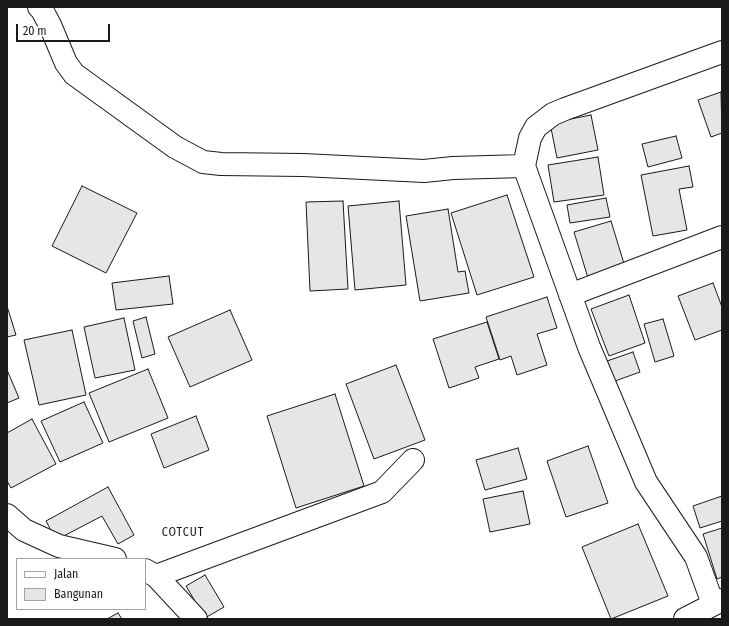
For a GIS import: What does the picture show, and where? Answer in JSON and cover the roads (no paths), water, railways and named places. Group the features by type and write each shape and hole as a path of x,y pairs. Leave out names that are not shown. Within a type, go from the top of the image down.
{"street":[{"path":"39,7 50,25 66,63 74,74 175,147 203,162 221,164 303,165 424,171 453,168 524,166"},
{"path":"685,619 717,602 696,557 646,482 589,347 524,166 530,138 536,128 553,114 722,52"},
{"path":"570,296 722,238"},
{"path":"196,619 150,573 382,492 412,460"},
{"path":"7,515 24,530 59,546 111,558"}],"district":[{"name":"COTCUT","path":"183,533"}]}
